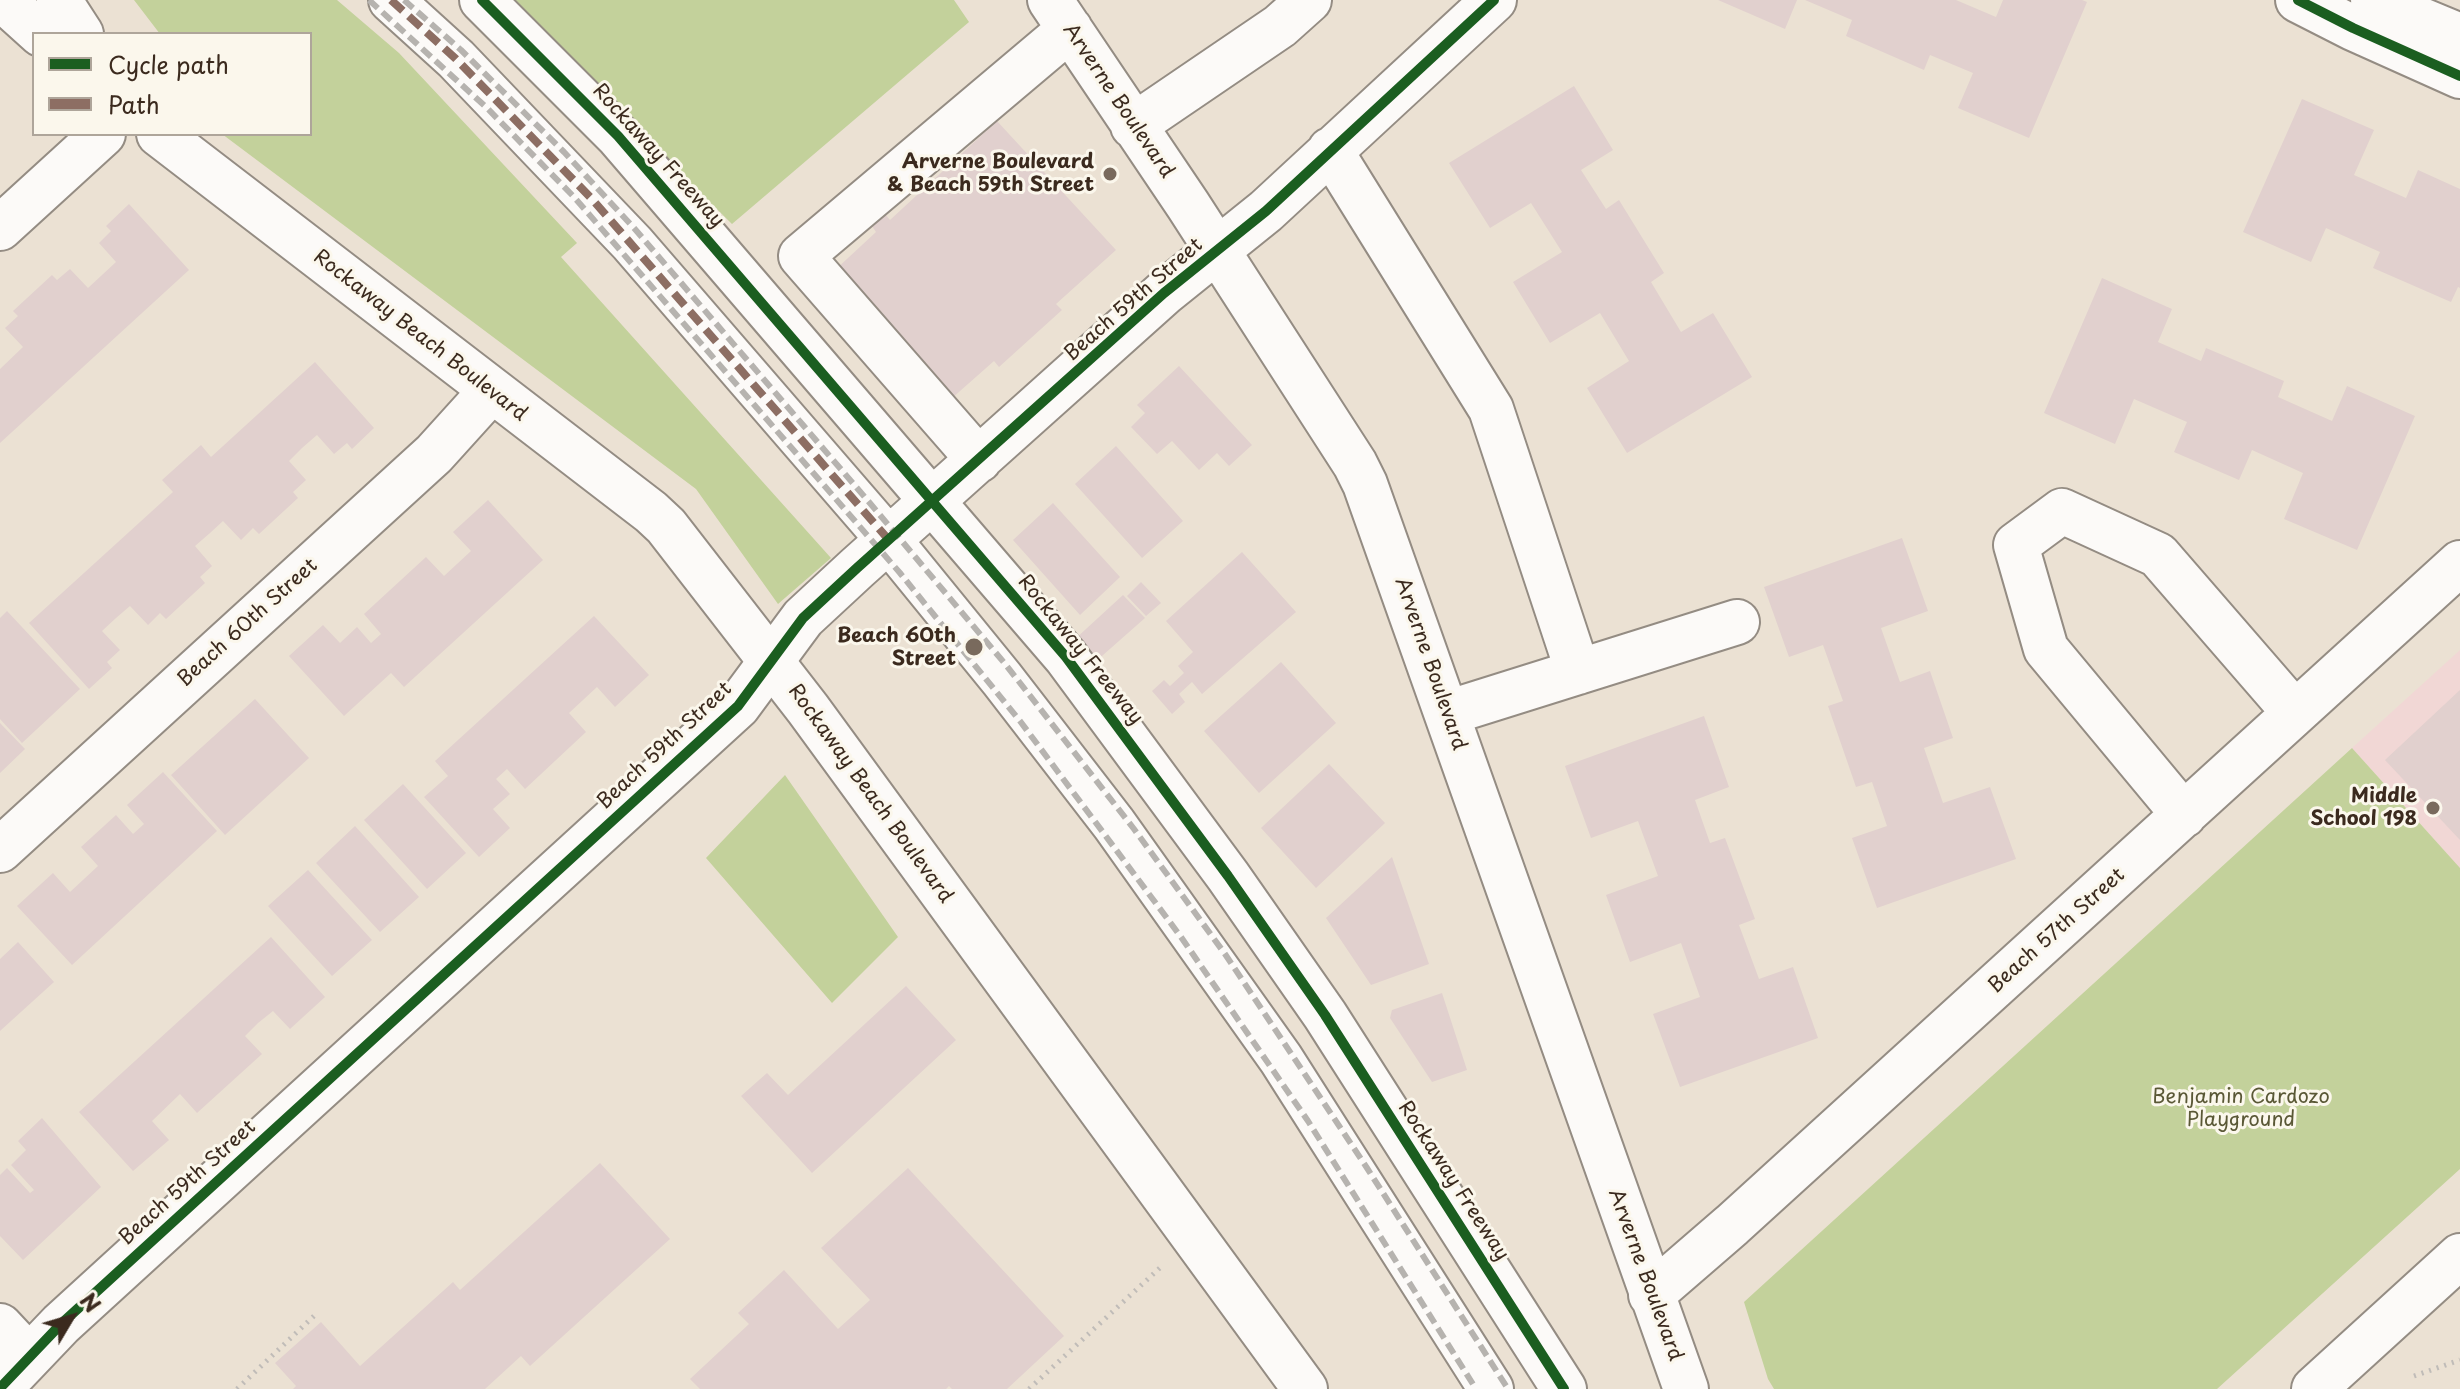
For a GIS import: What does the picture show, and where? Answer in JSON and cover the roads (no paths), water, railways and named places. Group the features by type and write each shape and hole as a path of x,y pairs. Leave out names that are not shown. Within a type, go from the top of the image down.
{"street":[{"path":"3,0 39,32"},
{"path":"59,0 80,32"},
{"path":"391,0 456,59 592,199 888,539 1079,779 1220,971 1337,1143 1491,1389"},
{"name":"Rockaway Freeway","path":"482,0 618,136 1066,657 1228,876 1325,1015 1564,1389"},
{"path":"1133,126 1280,26 1309,0"},
{"name":"Beach 59th Street","path":"10,1357 61,1324 738,706 803,618 888,539 1164,293 1266,211 1494,0"},
{"path":"2298,0 2369,7 2460,36"},
{"path":"2369,7 2460,76"},
{"path":"979,460 801,256 1060,15"},
{"name":"Arverne Boulevard","path":"1060,15 1217,251 1365,484 1686,1389"},
{"path":"0,228 101,136"},
{"name":"Rockaway Beach Boulevard","path":"162,136 651,512 679,541 772,661 1305,1389"},
{"path":"1330,150 1491,409 1578,672"},
{"name":"Beach 60th Street","path":"0,850 434,454 491,391"},
{"path":"2184,815 2046,649 2016,545 2062,511 2158,555 2295,713"},
{"name":"Beach 57th Street","path":"1651,1295 1744,1215 2460,563"},
{"path":"1447,713 1737,622"},
{"path":"2314,1389 2460,1256"}],"railway":[{"path":"369,0 487,108 574,197 900,573 1020,721 1181,937 1308,1121 1476,1389"},
{"path":"404,0 461,50 564,152 634,228 1006,665 1134,829 1225,954 1508,1389"}],"place":[{"name":"Arverne Boulevard & Beach 59th Street","path":"1110,174"},
{"name":"Beach 60th Street","path":"974,647"},
{"name":"Middle School 198","path":"2433,808"}],"park label":[{"name":"Benjamin Cardozo Playground","path":"2241,1108"}]}
